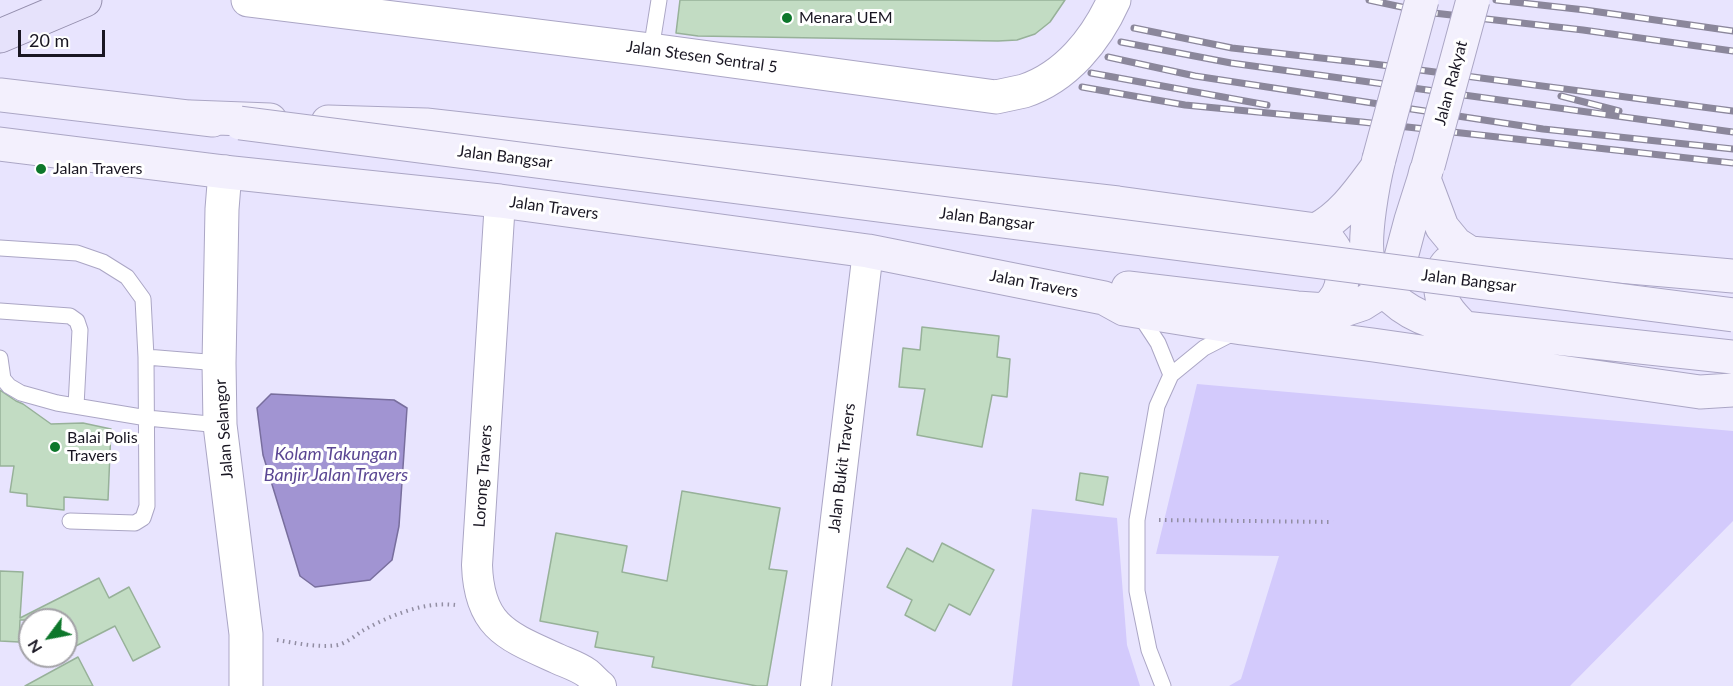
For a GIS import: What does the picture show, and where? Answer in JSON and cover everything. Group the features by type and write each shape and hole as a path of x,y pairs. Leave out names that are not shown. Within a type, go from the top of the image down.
{"main road":[{"path":"0,36 85,0"},
{"path":"1422,0 1378,164 1366,240 1368,259 1375,278 1384,290 1418,315 1464,328 1733,357"},
{"name":"Jalan Rakyat","path":"1384,290 1400,265 1473,0"},
{"path":"0,95 191,117 426,125 1118,203 1316,230 1325,236 1342,270 1343,280 1339,295 1324,310"},
{"name":"Jalan Bangsar","path":"191,117 1733,315"},
{"name":"Jalan Travers","path":"0,144 225,172 500,201 868,251 1104,298"},
{"path":"1316,230 1342,212 1378,164"},
{"path":"1426,173 1442,226 1456,244 1470,253 1733,276"},
{"path":"1464,328 1446,310 1440,288 1442,271 1449,262 1470,253"},
{"path":"1104,298 1125,288 1341,311 1362,304 1384,290"},
{"path":"1104,298 1124,309 1242,328 1700,392 1733,390"}],"street":[{"name":"Jalan Stesen Sentral 5","path":"248,0 651,50 996,97 1025,90 1049,79 1073,62 1093,37 1111,4"},
{"name":"Jalan Selangor","path":"225,172 222,209 220,425 246,634 246,686"},
{"name":"Lorong Travers","path":"500,201 477,565 478,587 486,609 497,626 518,641 586,672 601,686"},
{"name":"Jalan Bukit Travers","path":"816,686 868,251"}],"lane":[{"path":"651,50 659,0"},
{"path":"0,248 76,253 103,262 127,277 143,299 146,357 147,506 143,518 135,524 70,521"},
{"path":"0,311 70,316 77,321 80,330 76,406"},
{"path":"1136,311 1158,343 1171,375"},
{"path":"1163,686 1149,650 1137,591 1137,520 1157,406 1171,375 1204,348 1242,328"},
{"path":"146,357 219,363"},
{"path":"0,358 3,379 9,386 21,393 57,403 147,418 220,425"}],"path":[{"path":"1137,520 1333,522"},
{"path":"246,634 311,646 340,645 364,630 416,608 445,604 486,609"}],"shaded area":[{"path":"1197,384 1733,431 1733,521 1570,686 1229,686 1241,679 1279,556 1156,554"},
{"path":"1032,509 1117,518 1127,645 1140,686 1012,686"}],"water":[{"name":"Kolam Takungan Banjir Jalan Travers","path":"271,394 394,400 407,408 399,526 392,560 370,580 315,587 300,576 263,455 257,408"}],"building":[{"path":"680,0 1065,0 1050,22 1035,34 1017,40 998,41 698,36 676,33"},
{"path":"922,327 999,336 997,357 1010,359 1007,397 992,395 982,447 917,435 925,389 899,387 903,348 920,350"},
{"name":"Balai Polis Travers","path":"0,390 51,424 83,423 111,429 108,500 64,497 64,510 27,506 27,494 10,492 14,466 0,466"},
{"path":"1080,473 1108,477 1103,505 1076,500"},
{"path":"682,491 780,508 769,569 787,571 767,686 652,667 654,657 595,647 598,632 540,621 556,533 627,546 622,572 667,581"},
{"path":"942,543 994,570 970,615 949,604 935,631 905,615 912,600 887,587 907,548 933,562"},
{"path":"0,571 23,572 21,608 18,608 18,642 0,641"},
{"path":"99,578 109,598 129,587 160,647 133,661 115,626 78,645 78,608 40,608"},
{"path":"78,657 93,686 25,686 58,668 78,668"}],"railway":[{"path":"1369,0 1425,12 1583,30 1733,51"},
{"path":"1496,0 1733,31"},
{"path":"1134,28 1232,48 1374,64 1733,111"},
{"path":"1121,42 1231,63 1733,132"},
{"path":"1108,57 1195,76 1543,129 1733,149"},
{"path":"1091,73 1267,105"},
{"path":"1082,87 1185,105 1733,163"},
{"path":"1561,96 1619,111"}],"place":[{"name":"Menara UEM","path":"787,18"},
{"name":"Jalan Travers","path":"41,169"},
{"name":"Balai Polis Travers","path":"55,447"}]}
